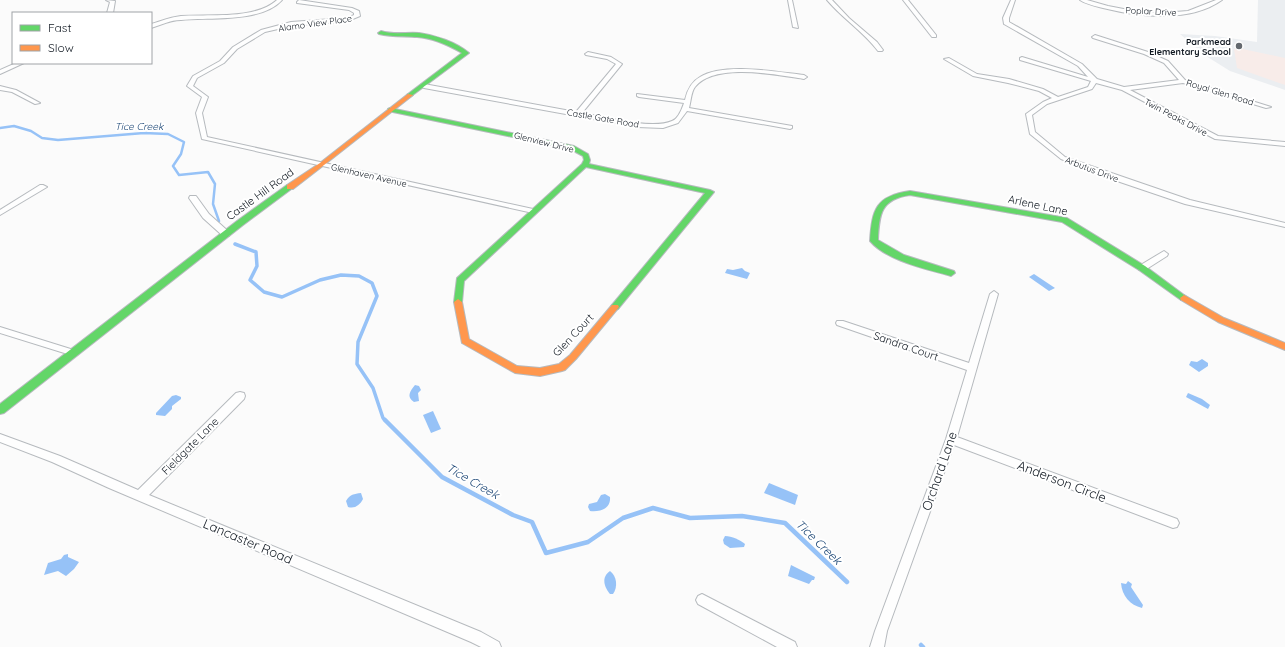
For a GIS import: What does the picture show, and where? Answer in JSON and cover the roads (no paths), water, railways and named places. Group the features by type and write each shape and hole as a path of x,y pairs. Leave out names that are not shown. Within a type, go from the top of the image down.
{"street":[{"path":"108,0 114,1 110,12"},
{"path":"152,26 180,18 243,15 262,11 277,4 280,0"},
{"name":"Alamo View Place","path":"204,138 200,113 205,97 190,86 195,77 222,62 236,48 263,31 291,24 348,19 357,16 357,12 350,8 300,2 303,0"},
{"path":"790,0 796,27"},
{"path":"829,0 847,19 875,43 880,50"},
{"path":"905,0 934,36"},
{"path":"1013,0 1006,18 1006,23 1080,65 1095,80"},
{"name":"Poplar Drive","path":"1082,0 1117,9 1162,14 1190,12 1220,0"},
{"name":"Castle Hill Road","path":"0,410 226,234 322,164 390,110 466,53 450,44 422,35 391,36 381,33"},
{"path":"1095,37 1146,53 1166,62 1183,81"},
{"path":"578,114 619,64 608,59 588,54"},
{"name":"Twin Peaks Drive","path":"1022,59 1124,89 1217,138 1285,144"},
{"path":"947,60 975,75 1009,81 1041,90 1058,99"},
{"path":"0,72 19,64"},
{"name":"Castle Gate Road","path":"424,86 637,125 663,126 676,122 685,109 692,86 701,78 711,73 726,71 804,77"},
{"name":"Arbutus Drive","path":"1095,80 1090,88 1045,103 1029,114 1032,133 1063,158 1122,180 1188,202 1285,225"},
{"name":"Royal Glen Road","path":"1124,89 1183,81 1268,107"},
{"path":"0,88 14,91 37,103"},
{"path":"639,94 687,102"},
{"path":"685,109 790,127"},
{"name":"Glenview Drive","path":"390,110 572,147 586,155 587,160 585,165 710,192"},
{"name":"Glenhaven Avenue","path":"204,138 533,211"},
{"name":"Glen Court","path":"585,165 533,211 460,280 458,301 465,341 515,369 540,372 562,367 573,357 710,192"},
{"path":"0,213 43,187"},
{"name":"Arlene Lane","path":"951,273 897,256 883,249 874,241 874,222 881,203 891,195 898,193 910,193 1064,220 1142,268 1175,293 1221,320 1285,347"},
{"path":"193,198 206,216 226,234"},
{"path":"1142,268 1164,254"},
{"name":"Orchard Lane","path":"877,647 881,631 951,439 994,294"},
{"name":"Sandra Court","path":"840,323 971,368"},
{"path":"0,330 74,353"},
{"name":"Fieldgate Lane","path":"140,496 240,396"},
{"name":"Lancaster Road","path":"0,438 56,459 140,496 476,637 494,647"},
{"name":"Anderson Circle","path":"951,439 1174,523"},
{"path":"702,600 790,647"}],"water":[{"path":"742,268 750,273 747,279 725,273 727,269 733,270"},
{"path":"1034,274 1055,288 1049,291 1029,277"},
{"path":"1202,359 1208,363 1208,366 1199,372 1189,365 1191,361 1197,362"},
{"path":"415,385 419,386 421,390 418,393 419,401 414,402 409,396"},
{"path":"1188,393 1202,399 1210,405 1208,409 1186,397"},
{"path":"176,395 181,397 181,399 172,406 172,409 165,416 156,415 156,413 172,396"},
{"path":"433,411 441,429 431,433 423,415"},
{"path":"769,483 798,495 795,505 764,493"},
{"path":"361,493 363,499 360,503 355,507 348,507 346,501 349,497 354,494"},
{"path":"605,494 610,497 607,507 597,511 590,511 588,507 589,504 597,502 601,495"},
{"path":"725,536 733,537 741,541 745,544 744,547 730,548 724,544 723,540"},
{"path":"68,554 68,557 79,562 66,576 58,571 44,575 48,563 61,559 64,555"},
{"path":"791,565 815,577 814,580 812,580 809,584 788,576"},
{"path":"610,571 616,582 616,588 613,594 610,594 604,582 605,576"},
{"path":"1128,581 1132,584 1131,587 1143,605 1142,608 1134,605 1125,596 1121,583 1126,584"}],"waterway":[{"name":"Tice Creek","path":"0,128 14,126 31,131 42,138 58,140 144,133 168,134 184,142 181,154 173,166 179,175 208,172 215,184 213,204 219,221"},
{"name":"Tice Creek","path":"237,245 235,244 256,252 257,266 250,280 264,292 282,297 320,280 341,275 359,276 372,283 377,296 358,342 357,364 373,388 383,418 442,477 513,515 532,522 546,553 588,542 623,518 653,508 690,518 742,516 785,523 847,582"}],"place":[{"name":"Parkmead Elementary School","path":"1239,46"}]}
